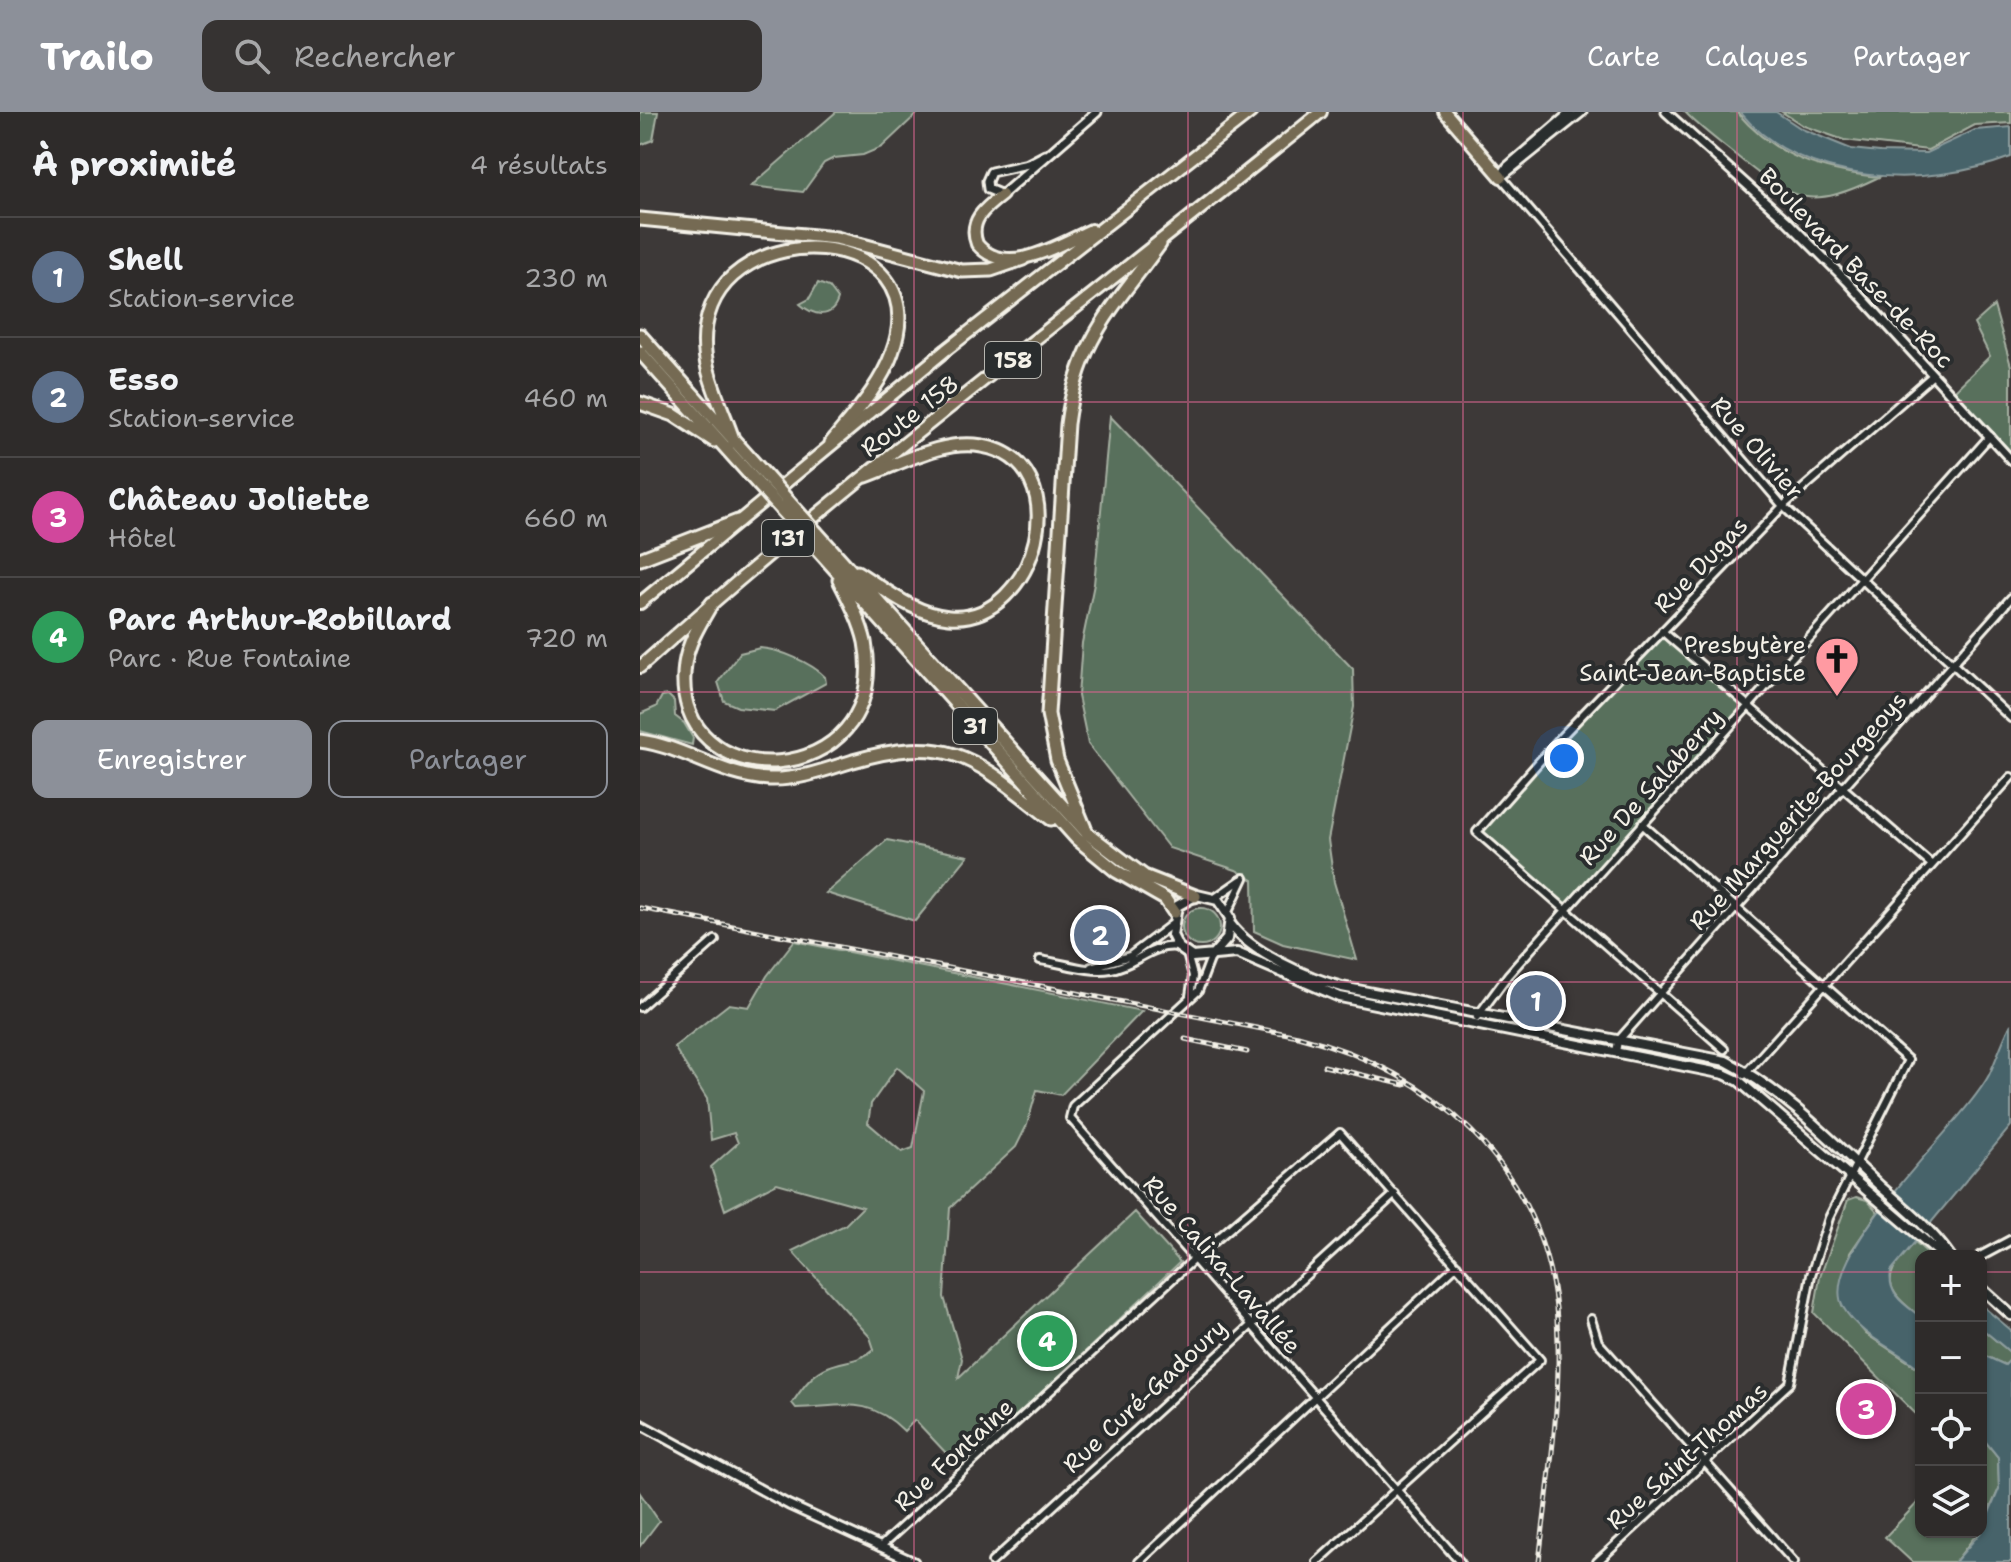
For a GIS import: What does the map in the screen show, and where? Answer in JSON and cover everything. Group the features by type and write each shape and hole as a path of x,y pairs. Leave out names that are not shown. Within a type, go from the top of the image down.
{"highway":[{"name":"Route 158","path":"640,667 712,603 866,476 1160,244 1321,112"},
{"path":"1445,112 1501,177"},
{"name":"Route 158","path":"640,603 831,443 1248,114"},
{"path":"1002,195 977,218 975,241 990,255 1023,259"},
{"path":"640,219 836,238 956,270 991,270 1108,222"},
{"path":"1082,836 1057,760 1048,714 1067,424 1076,375 1089,341 1160,244"},
{"path":"732,447 705,359 705,331 712,303 728,280 754,262 785,251 815,248 847,253 873,265 890,284 899,314 896,341 885,369 831,443"},
{"name":"31","path":"640,335 732,447"},
{"name":"31","path":"640,352 813,536 846,565 1082,836 1144,876 1195,896"},
{"path":"640,403 674,415 732,447"},
{"path":"846,565 921,611 949,617 970,616 986,610 1008,593 1026,566 1036,535 1039,504 1033,483 1018,462 993,448 973,445 943,448 866,476"},
{"path":"640,559 738,521"},
{"name":"31","path":"813,536 834,569 1082,836 1116,871 1161,896 1174,912"},
{"path":"712,603 692,639 685,665 686,697 694,716 711,740 734,756 766,764 792,762 814,754 833,741 853,716 864,688 866,658 863,635 834,569"},
{"path":"640,741 664,746 733,773 765,779 797,777 899,749 942,750 992,772 1082,836"}],"main road":[{"path":"1935,1250 1739,1081 1701,1068 1331,995 1242,954 1211,957 1187,954 1178,947 1171,925 1174,912 1183,901 1195,896 1215,898 1246,941 1320,980 1477,1014 1726,1061 1746,1071 1856,1164 1930,1228 1946,1250"},
{"path":"1211,957 1227,939 1231,924"},
{"path":"1987,1293 2011,1315"}],"street":[{"path":"1045,155 1028,164 991,172 988,189 1002,195 1097,112"},
{"path":"1501,177 1507,167 1571,112"},
{"path":"1501,177 1582,112"},
{"name":"Boulevard Base-de-Roc","path":"1666,112 1786,220 2011,460"},
{"name":"Rue Olivier","path":"1501,177 1783,506 2011,718"},
{"name":"Rue Dugas","path":"1565,910 1477,832 1562,736 1783,506 1933,375"},
{"name":"Rue De Salaberry","path":"1475,1024 1477,1014 1565,910 1990,436"},
{"name":"Rue Marguerite-Bourgeoys","path":"1618,1041 2011,598"},
{"path":"1662,631 1932,865"},
{"path":"1739,1081 2011,777"},
{"path":"1642,824 1823,985"},
{"path":"1215,898 1244,878 1228,912"},
{"path":"1565,910 1724,1049"},
{"path":"1086,967 1130,956 1171,925"},
{"path":"640,1007 715,940"},
{"path":"1040,960 1116,968 1157,948 1178,947"},
{"path":"1187,954 1193,980 1189,1000"},
{"name":"Rue Calixa-Lavallée","path":"1211,957 1205,967 1202,985 1189,1000 1073,1106 1069,1116 1460,1562"},
{"name":"Rue Saint-Thomas","path":"1603,1560 1790,1383 1811,1275 1829,1218 1908,1060 1823,985"},
{"path":"1616,1052 1618,1041"},
{"name":"Rue Fontaine","path":"880,1547 1193,1260 1340,1133 1395,1194"},
{"path":"1317,1562 1540,1360 1395,1194"},
{"name":"Rue Curé-Gadoury","path":"992,1562 1395,1194"},
{"path":"1987,1253 2011,1240"},
{"path":"1139,1562 1457,1265"},
{"path":"1591,1319 1598,1342 1794,1562"},
{"path":"640,1424 789,1505 914,1562"}],"green space":[{"path":"640,112 658,112 653,140 640,145"},
{"path":"836,112 919,112 882,147 863,155 834,158 824,163 803,192 751,186"},
{"path":"1685,112 1737,112 1766,140 1800,159 1838,171 1879,177 1856,188 1819,197 1804,197 1789,192 1757,172"},
{"path":"1782,112 2011,112 2011,123 1975,125 1928,150 1844,140 1804,126"},
{"path":"818,283 829,287 838,299 827,313 816,313 800,304 809,299"},
{"path":"1994,306 2011,366 2011,457 1953,392 1990,356 1974,324"},
{"path":"1110,416 1353,669 1354,707 1328,840 1334,882 1357,960 1283,944 1254,931 1253,880 1236,870 1169,848 1088,744 1078,696 1082,643 1094,584"},
{"path":"1662,631 1748,706 1565,910 1477,832"},
{"path":"760,648 804,662 825,677 826,683 775,711 738,707 724,701 718,682 740,653"},
{"path":"668,695 674,701 675,716 684,723 693,738 692,745 640,731 640,714 656,707 662,696"},
{"path":"887,840 968,856 915,921 826,893"},
{"path":"1201,908 1214,914 1220,927 1214,940 1201,946 1188,940 1182,927 1188,914"},
{"path":"794,941 1142,1011 1061,1095 1037,1090 1027,1125 1016,1147 950,1208 944,1297 962,1359 958,1378 1135,1212 1180,1262 961,1469 915,1420 904,1431 879,1412 866,1408 841,1405 796,1408 792,1403 807,1382 822,1370 858,1359 874,1349 870,1337 792,1251 845,1225 863,1207 777,1183 725,1210 711,1167 738,1143 734,1133 711,1140 707,1099 674,1047 729,1004 749,1007 767,976","holes":["897,1067 924,1091 913,1148 902,1152 868,1123 871,1104"]},
{"path":"1856,1197 1867,1200 1878,1212 1850,1253 1842,1305 1866,1334 1915,1366 1915,1413 1814,1313 1820,1277 1848,1200"},
{"path":"1913,1240 1924,1250 1915,1250 1915,1312 1893,1290 1891,1282 1896,1264"},
{"path":"1987,1333 2011,1353 2011,1359 2005,1365 1987,1357"},
{"path":"1987,1443 1998,1457 1999,1489 1987,1515"},
{"path":"640,1493 659,1521 640,1546"},
{"path":"1915,1505 1915,1538 1973,1538 1955,1562 1912,1562 1885,1537"}],"water":[{"path":"1740,112 1776,112 1802,129 1851,149 1880,152 1926,153 1975,130 2011,127 2011,157 1942,174 1904,177 1867,175 1830,168 1796,155 1766,137"},
{"path":"2011,1024 2011,1126 1891,1271 1894,1293 1915,1312 1915,1365 1851,1318 1843,1307 1840,1284 1850,1256 1870,1224 1989,1075"},
{"path":"1987,1310 2011,1330 2011,1353 1987,1333"},
{"path":"1987,1357 2005,1365 2011,1359 2011,1562 1955,1562 1976,1538 1987,1538 1987,1518 1999,1489 1998,1457 1987,1443"}],"railway":[{"path":"640,908 1298,1036 1347,1052 1393,1073 1434,1099 1471,1131 1503,1167 1528,1209 1546,1256 1556,1308 1558,1370 1554,1435 1539,1562"},
{"path":"1185,1039 1247,1052"},
{"path":"1324,1066 1405,1085"}],"place":[{"name":"Presbytère Saint-Jean-Baptiste","path":"1837,698"},
{"name":"Esso","path":"1100,935"},
{"name":"Shell","path":"1536,1001"},
{"name":"Parc Arthur-Robillard","path":"1047,1341"},
{"name":"Château Joliette","path":"1866,1409"}]}
